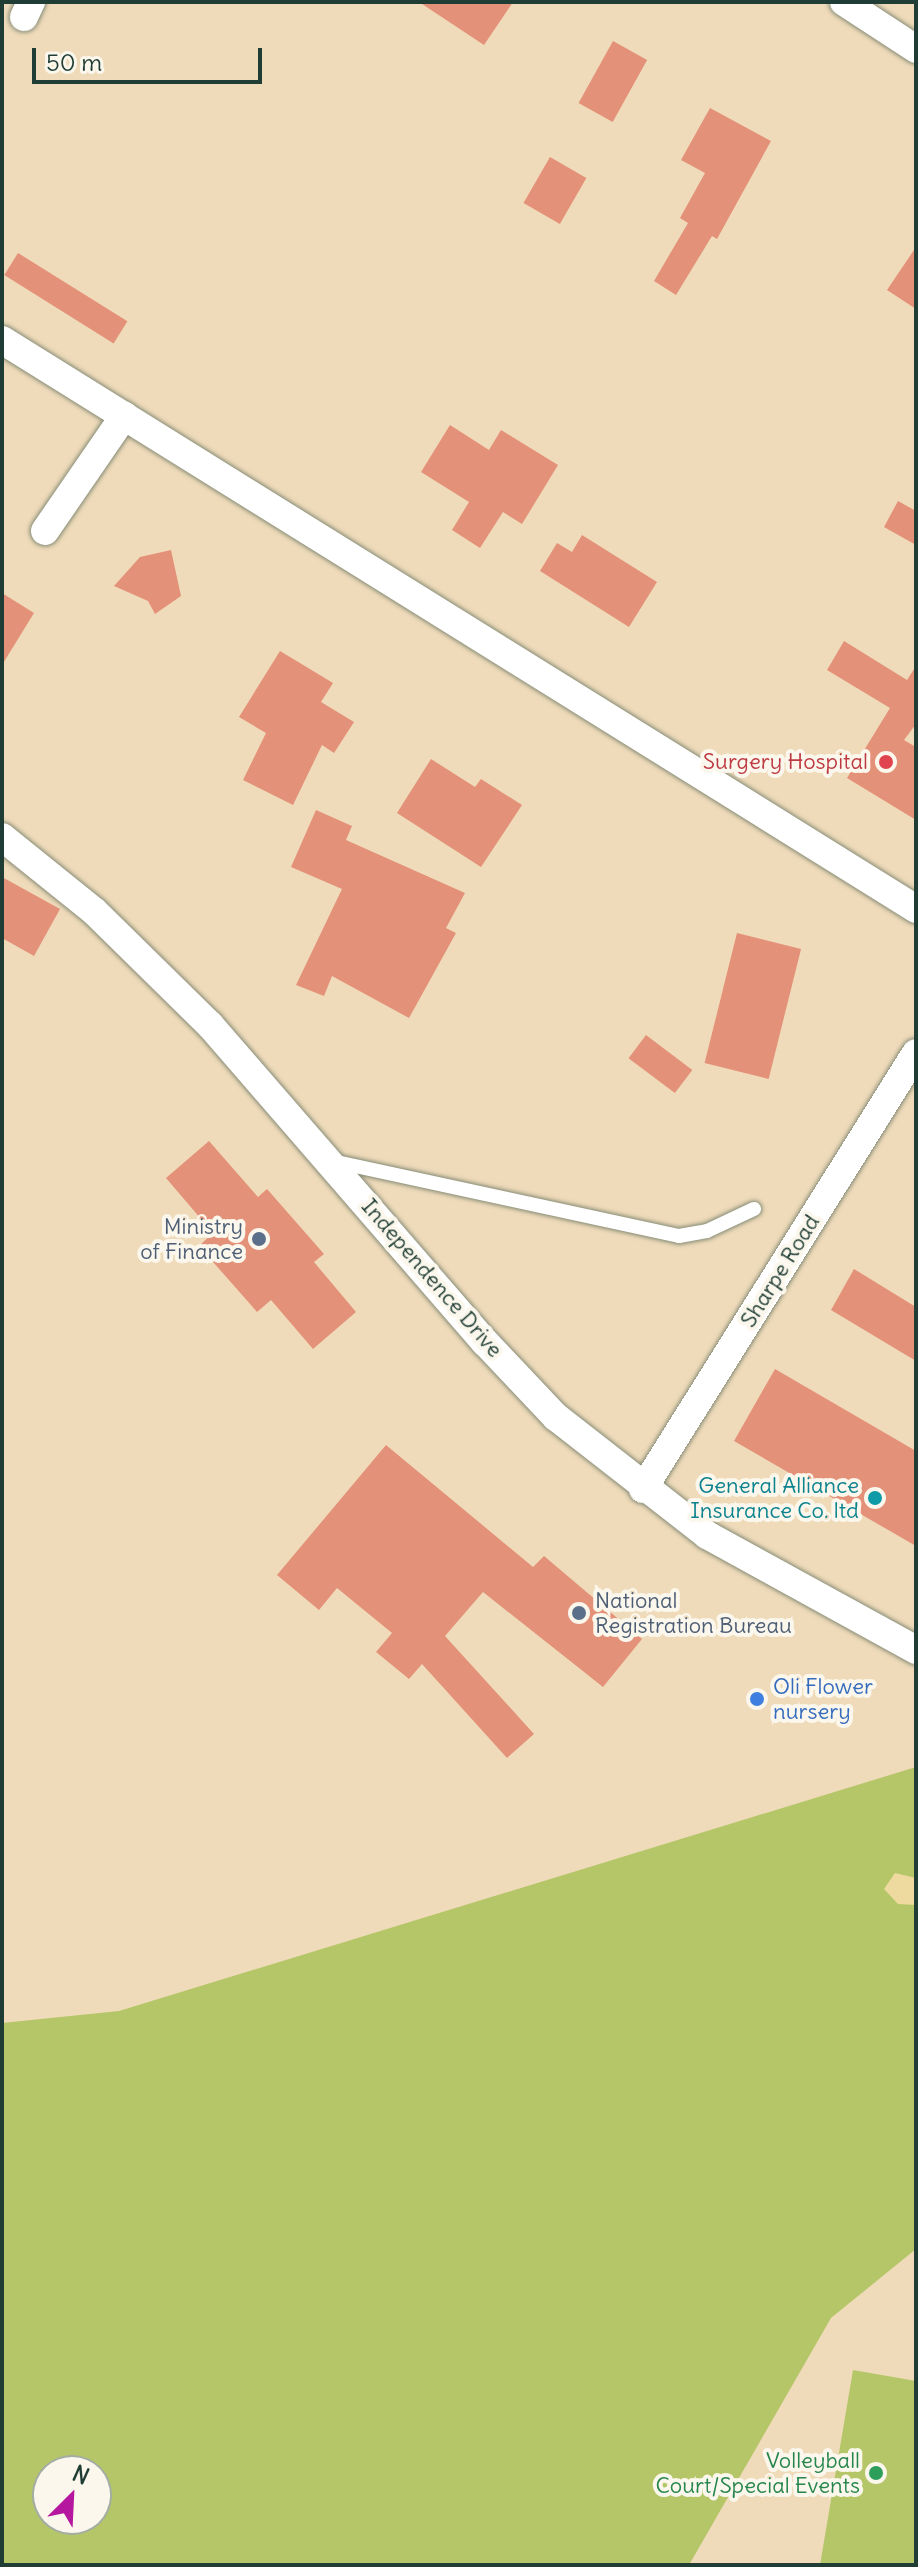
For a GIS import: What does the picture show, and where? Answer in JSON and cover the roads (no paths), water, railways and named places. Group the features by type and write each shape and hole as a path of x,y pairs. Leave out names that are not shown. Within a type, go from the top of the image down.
{"street":[{"path":"844,2 916,49"},
{"path":"2,340 916,909"},
{"path":"45,531 124,416"},
{"name":"Independence Drive","path":"2,837 95,912 189,1004 331,1161 495,1353 556,1417 643,1489 745,1560 916,1650"},
{"name":"Sharpe Road","path":"643,1489 916,1053"}],"lane":[{"path":"331,1161 679,1236 707,1231 754,1209"}],"place":[{"name":"Surgery Hospital","path":"886,762"},
{"name":"Ministry of Finance","path":"259,1239"},
{"name":"General Alliance Insurance Co. ltd","path":"875,1498"},
{"name":"National Registration Bureau","path":"579,1613"},
{"name":"Oli Flower nursery","path":"757,1699"},
{"name":"Volleyball Court/Special Events","path":"876,2473"}]}
